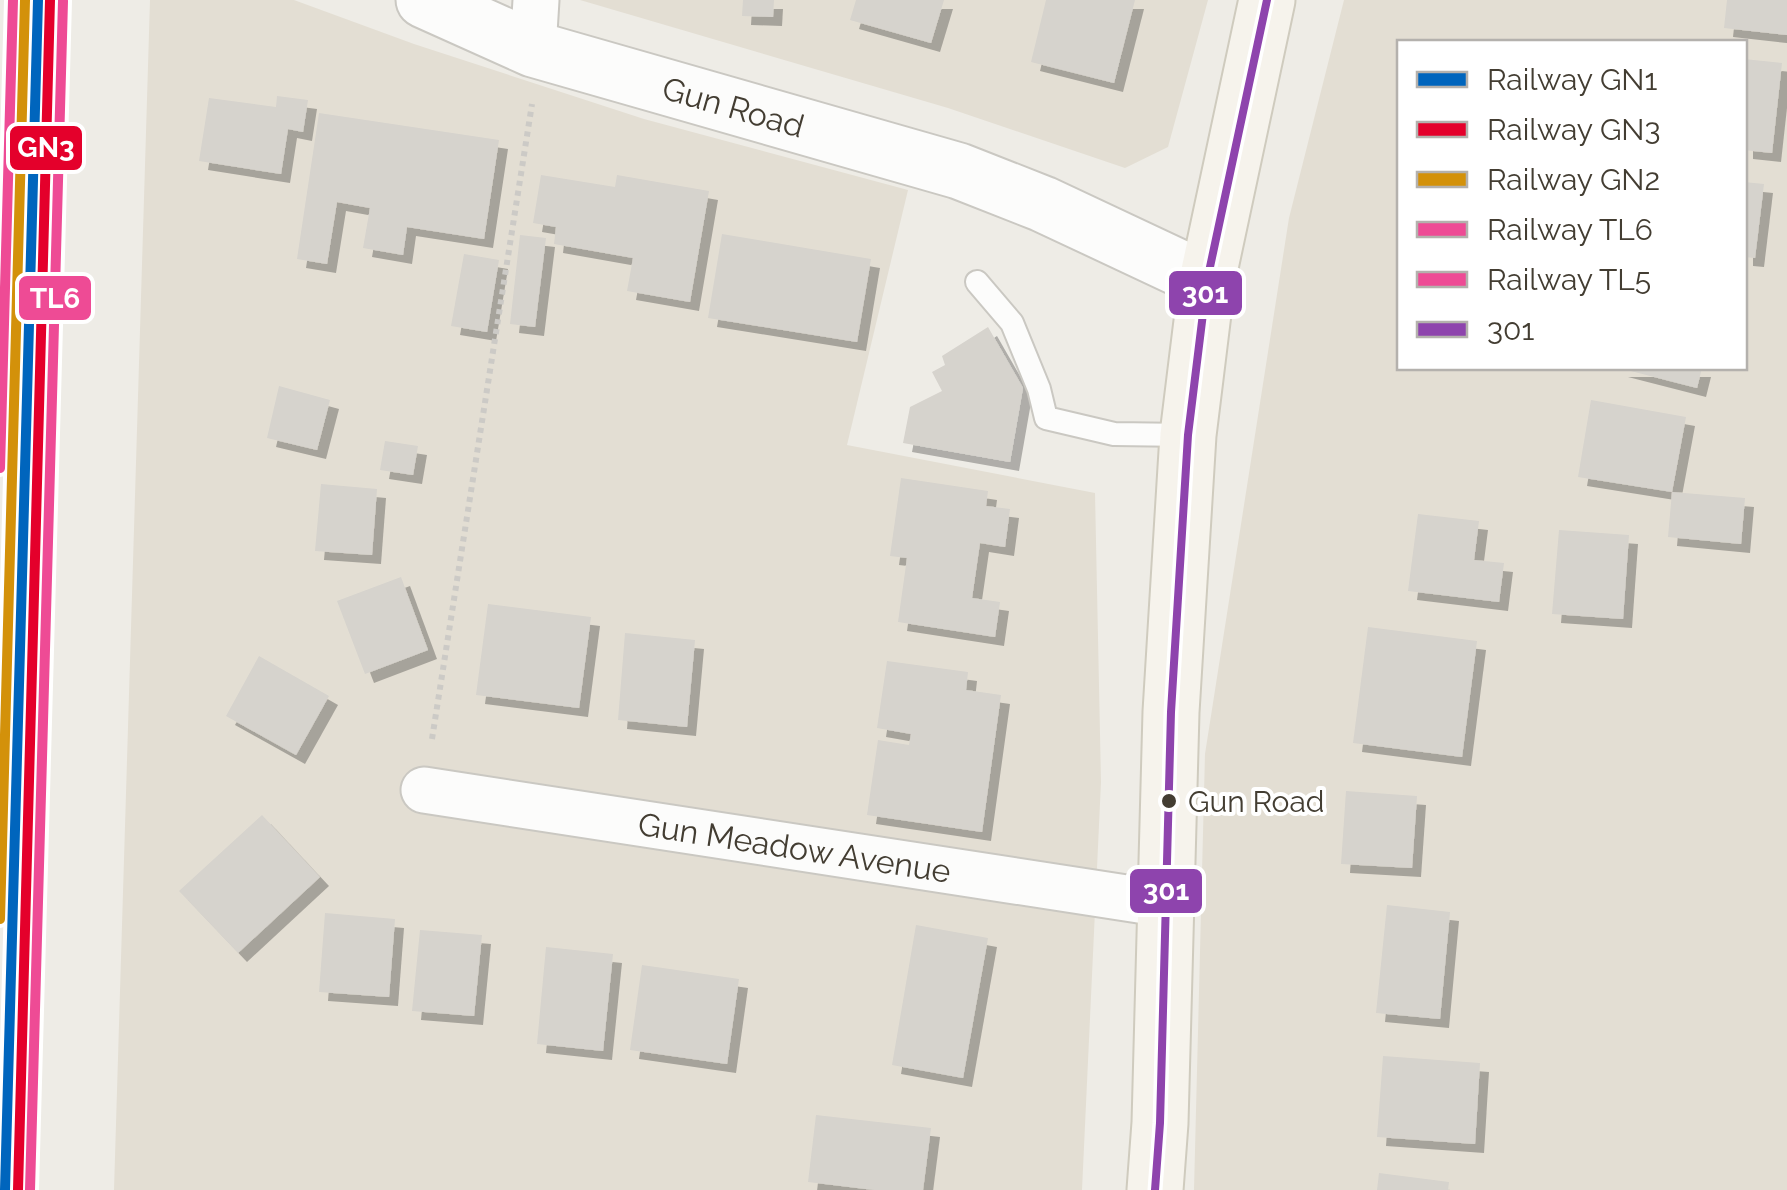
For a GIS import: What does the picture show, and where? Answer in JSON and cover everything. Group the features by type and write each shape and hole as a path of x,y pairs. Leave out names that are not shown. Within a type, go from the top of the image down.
{"main road":[{"path":"1155,1190 1171,712 1188,434 1206,282 1268,0"}],"street":[{"name":"Gun Road","path":"424,0 535,25 861,141 960,171 1043,204 1206,282"},
{"name":"Gun Meadow Avenue","path":"424,790 1166,904"}],"lane":[{"path":"977,282 1012,322 1039,389 1046,418 1114,434 1188,434"}],"path":[{"path":"424,790 534,92 535,25"}],"shaded area":[{"path":"150,0 294,0 414,44 644,119 908,190 847,445 1095,493 1101,782 1082,1190 114,1190"},
{"path":"580,0 1208,0 1168,147 1125,168 948,108"},
{"path":"1344,0 1787,0 1787,1190 1194,1190 1205,754 1289,218"}],"building":[{"path":"743,0 774,0 773,17 742,16"},
{"path":"856,0 944,0 931,43 850,20"},
{"path":"1046,0 1135,0 1114,83 1031,62"},
{"path":"1727,0 1787,0 1787,35 1724,28"},
{"path":"1747,59 1782,63 1772,153 1747,150"},
{"path":"277,96 308,100 303,132 288,129 281,174 199,161 209,98 276,107"},
{"path":"319,113 499,140 484,239 407,227 403,255 363,248 370,208 337,202 327,264 297,259"},
{"path":"541,175 615,187 617,175 709,191 690,302 627,291 633,258 554,244 556,227 533,223"},
{"path":"1747,182 1764,184 1755,258 1747,257"},
{"path":"722,234 871,259 857,342 708,318"},
{"path":"520,235 546,238 535,327 510,324"},
{"path":"464,254 499,260 487,332 451,326"},
{"path":"988,327 1023,388 1010,462 903,443 910,407 942,391 932,372 945,365 942,356"},
{"path":"1627,370 1702,370 1697,388"},
{"path":"279,386 330,400 317,450 267,438"},
{"path":"1591,400 1686,417 1672,492 1578,477"},
{"path":"385,441 418,446 413,475 380,470"},
{"path":"901,478 988,491 986,506 1010,509 1005,547 980,543 972,598 1000,602 995,637 898,622 907,558 890,556"},
{"path":"321,484 377,489 372,555 315,551"},
{"path":"1672,492 1745,498 1741,544 1668,537"},
{"path":"1418,514 1479,521 1474,560 1504,563 1499,602 1408,591"},
{"path":"1559,530 1629,535 1623,619 1552,614"},
{"path":"401,577 428,650 365,674 337,601"},
{"path":"488,604 591,617 579,708 476,695"},
{"path":"1368,627 1477,641 1462,757 1353,743"},
{"path":"625,633 695,640 687,727 618,720"},
{"path":"259,656 329,696 296,755 226,716"},
{"path":"887,661 968,672 966,690 1001,695 982,832 867,815 878,740 909,745 911,734 877,728"},
{"path":"1346,791 1417,796 1412,868 1341,864"},
{"path":"262,815 320,877 238,953 179,891"},
{"path":"1387,905 1450,912 1440,1019 1376,1013"},
{"path":"325,913 395,919 389,997 319,992"},
{"path":"916,925 988,938 963,1078 892,1065"},
{"path":"420,930 482,935 474,1016 412,1011"},
{"path":"546,947 613,954 603,1051 537,1044"},
{"path":"642,965 739,979 727,1064 630,1050"},
{"path":"1383,1056 1480,1063 1475,1144 1377,1137"},
{"path":"816,1115 931,1128 923,1190 874,1190 808,1182"},
{"path":"1379,1173 1449,1182 1448,1190 1377,1190"}],"rail line":[{"name":"TL5","path":"0,468 13,0"},
{"name":"GN2","path":"0,919 25,0"},
{"name":"GN1","path":"5,1190 38,0"},
{"name":"GN3","path":"18,1190 50,0"},
{"name":"TL6","path":"30,1190 63,1"}],"transit line":[{"name":"301","path":"1155,1190 1171,712 1188,435 1207,281 1267,0"}],"place":[{"name":"Gun Road","path":"1169,801"}]}
